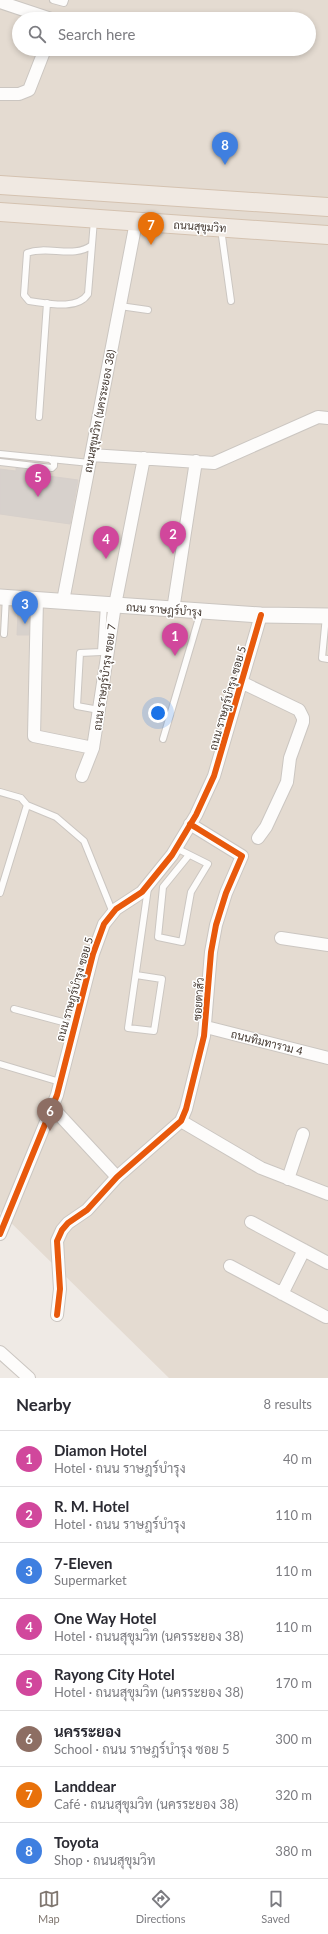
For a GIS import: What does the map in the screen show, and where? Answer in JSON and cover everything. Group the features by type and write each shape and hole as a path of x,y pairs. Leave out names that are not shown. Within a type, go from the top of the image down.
{"main road":[{"path":"0,185 328,207"},
{"name":"ถนนสุขุมวิท","path":"0,212 328,235"}],"street":[{"path":"0,2 30,12"},
{"path":"0,94 19,94 29,90 42,56"},
{"name":"ถนนสุขุมวิท (นครระยอง 38)","path":"63,601 136,222"},
{"path":"90,459 144,458 214,463 318,417 328,418"},
{"name":"ถนน ราษฎร์บำรุง ซอย 7","path":"82,776 93,748 99,710 110,604 144,458"},
{"path":"173,610 196,461"},
{"name":"ถนน ราษฎร์บำรุง","path":"3,597 261,616 327,616"},
{"path":"37,599 34,736 93,748"},
{"name":"ถนน ราษฎร์บำรุง ซอย 5","path":"0,1234 52,1107 60,1082 92,954 104,924 115,911 145,887 176,848 190,824 214,776 243,683 261,616"},
{"path":"243,683 298,710 303,718 303,722 290,758 287,782 266,827 258,838"},
{"name":"ซอยตาสัว","path":"57,1315 60,1289 57,1241 62,1230 68,1223 87,1210 117,1177 181,1121 188,1104 206,1027 213,939 226,893 242,856 190,824"},
{"path":"281,938 328,945"},
{"name":"ถนนทิมทาราม 4","path":"206,1027 328,1058"},
{"path":"52,1107 117,1177"},
{"path":"181,1121 261,1168 288,1180 328,1194"},
{"path":"288,1180 303,1134"},
{"path":"251,1222 328,1263"},
{"path":"282,1294 304,1250"},
{"path":"230,1266 326,1317"},
{"path":"0,1352 29,1378"}],"lane":[{"path":"52,0 65,2"},
{"path":"92,246 84,251 36,249 27,252 24,295 29,301 47,303 76,304 84,300 88,294 92,246 94,219"},
{"path":"221,228 230,301"},
{"path":"39,417 47,303"},
{"path":"120,306 148,310"},
{"path":"0,454 50,459 90,459"},
{"path":"0,462 52,468 54,466 54,462 50,459"},
{"path":"3,597 4,634"},
{"path":"99,710 76,706 80,653 101,652 110,604"},
{"path":"163,739 201,612"},
{"path":"327,616 322,658 328,659"},
{"path":"0,792 21,798 27,805 56,817 84,841 115,911"},
{"path":"0,893 27,805"},
{"path":"176,848 208,864 191,892 182,942 158,937 164,887 189,855"},
{"path":"136,975 162,979 154,1031 128,1028 136,975 145,887"},
{"path":"14,1009 74,1024"},
{"path":"0,1064 60,1082"}],"shaded area":[{"path":"0,0 328,0 328,1378 169,1378 0,1212"}],"building":[{"path":"16,468 42,471 41,475 78,480 70,524 0,514 0,469 16,471"},
{"path":"18,613 29,613 29,635 17,635"}],"cycle path":[{"path":"0,1234 57,1095 93,954 104,924 116,909 142,892 172,855 196,815 214,776 261,615"},
{"path":"57,1315 60,1289 57,1241 62,1230 68,1223 87,1210 117,1177 181,1121 186,1109 204,1036 211,952 216,925 226,893 242,856 190,824"}],"place":[{"name":"Toyota","path":"225,165"},
{"name":"Landdear","path":"151,245"},
{"name":"Rayong City Hotel","path":"38,497"},
{"name":"R. M. Hotel","path":"173,554"},
{"name":"One Way Hotel","path":"106,559"},
{"name":"7-Eleven","path":"25,624"},
{"name":"Diamon Hotel","path":"175,656"},
{"name":"นครระยอง","path":"50,1131"}]}
